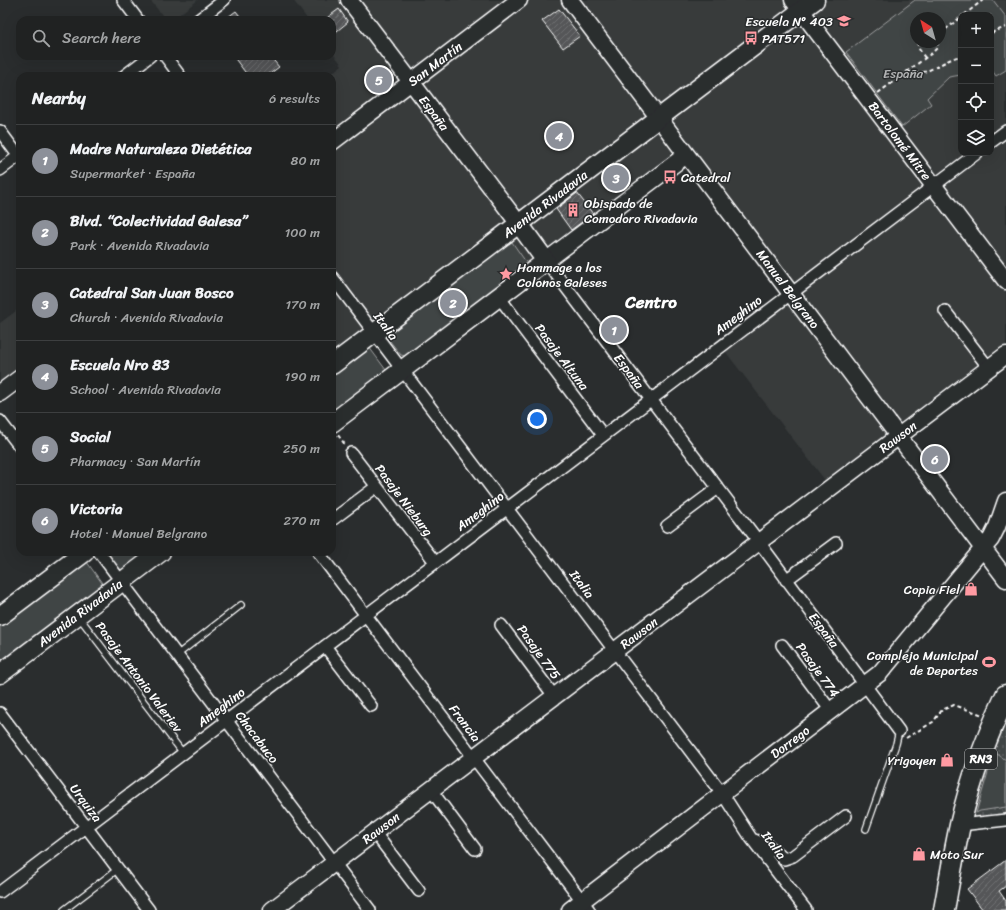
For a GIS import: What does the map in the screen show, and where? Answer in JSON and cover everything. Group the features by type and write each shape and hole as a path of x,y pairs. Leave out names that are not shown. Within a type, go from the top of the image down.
{"highway":[{"name":"RN3","path":"944,910 960,825 969,792 995,720 1006,695"}],"main road":[{"name":"Avenida Rivadavia","path":"336,362 659,118 803,3"},
{"name":"España","path":"518,224 546,261"},
{"path":"336,426 402,370 546,261"},
{"path":"0,616 80,556"},
{"name":"Avenida Rivadavia","path":"0,674 156,556"}],"street":[{"path":"122,0 135,16"},
{"path":"203,16 224,0"},
{"name":"España","path":"349,0 518,224"},
{"name":"San Martín","path":"336,139 519,0"},
{"name":"Manuel Belgrano","path":"570,0 1006,578"},
{"name":"Bartolomé Mitre","path":"803,3 934,186 1006,281"},
{"path":"129,72 145,60"},
{"path":"168,60 177,72"},
{"path":"0,131 16,151"},
{"path":"994,140 1006,131"},
{"path":"546,261 686,155"},
{"name":"Ameghino","path":"0,892 973,156"},
{"path":"0,170 16,159"},
{"name":"España","path":"546,261 899,730"},
{"name":"Italia","path":"336,282 722,793 751,838 806,910"},
{"name":"Pasaje Altuna","path":"499,297 603,435"},
{"path":"945,311 989,368"},
{"name":"Rawson","path":"272,910 1006,355"},
{"path":"0,393 16,381"},
{"path":"0,421 16,442"},
{"name":"Pasaje Nieburg","path":"351,453 435,562"},
{"path":"336,517 376,487"},
{"path":"667,526 718,488"},
{"name":"Dorrego","path":"580,907 722,793 865,686 880,673 991,539 1006,501"},
{"path":"786,580 836,543"},
{"name":"Chacabuco","path":"102,556 370,910"},
{"name":"Francia","path":"321,556 474,758 580,907"},
{"name":"Pasaje 775","path":"501,625 554,696"},
{"name":"Pasaje 774","path":"782,645 831,711"},
{"path":"325,646 371,706"},
{"name":"Urquiza","path":"0,713 149,910"},
{"path":"431,790 475,849"},
{"path":"751,838 769,846 784,859 793,856 846,816"},
{"path":"960,825 1006,820"},
{"path":"375,833 419,891"}],"lane":[{"path":"177,654 241,605"},
{"name":"Pasaje Antonio Valeriev","path":"78,615 183,753"},
{"path":"866,829 896,744 899,730"},
{"path":"64,910 118,869"}],"path":[{"path":"968,12 983,0"},
{"path":"946,29 958,19"},
{"path":"994,32 1006,27"},
{"path":"919,48 925,58"},
{"path":"877,94 937,48"},
{"path":"906,72 922,73 936,68 951,58 958,57"},
{"path":"336,431 351,453"},
{"path":"896,744 933,722 942,710 954,705 995,720"}],"shaded area":[{"path":"150,0 198,0 177,16 163,16"},
{"path":"293,0 1006,0 1006,355 831,488 721,346 791,293 686,155 546,261 340,359 336,354 336,72 333,72 342,65 336,57 336,16 305,16"},
{"path":"16,311 16,381 0,393 0,323"}],"green space":[{"name":"España","path":"915,0 993,0 1006,17 1006,70 996,76 994,73 994,12 958,12 958,76 949,77 927,98 931,104 902,127 846,52"},
{"path":"504,238 512,242 528,265 413,358 401,355 385,335"},
{"path":"369,347 386,370 381,380 336,414 336,367"},
{"path":"107,556 145,556 130,568 121,570 110,561"},
{"path":"84,558 102,583 103,588 0,665 0,620"},
{"path":"1006,695 1006,820 960,825"},
{"path":"994,752 1006,760 1006,807 976,813"}],"building":[{"path":"339,9 348,22 336,32 336,16 329,16"},
{"path":"559,9 580,36 563,48 542,21"},
{"path":"236,11 240,16 229,16"},
{"path":"236,60 273,60 279,67 272,72 245,72"},
{"name":"Obispado de Comodoro Rivadavia","path":"577,193 593,214 571,230 556,209"},
{"path":"1006,860 1006,886 999,891 1006,901 1006,910 983,910 967,889"}],"place":[{"name":"Escuela Nº 403","path":"844,21"},
{"name":"PAT571","path":"751,38"},
{"name":"Social","path":"379,80"},
{"name":"Escuela Nro 83","path":"559,136"},
{"name":"Catedral","path":"670,177"},
{"name":"Catedral San Juan Bosco","path":"616,178"},
{"name":"Obispado de Comodoro Rivadavia","path":"573,210"},
{"name":"Hommage a los Colonos Galeses","path":"506,274"},
{"name":"Blvd. “Colectividad Galesa”","path":"453,303"},
{"name":"Madre Naturaleza Dietética","path":"614,330"},
{"name":"Victoria","path":"935,459"},
{"name":"Copia Fiel","path":"971,589"},
{"name":"Complejo Municipal de Deportes","path":"989,662"},
{"name":"Yrigoyen","path":"947,760"},
{"name":"Moto Sur","path":"919,854"}],"district":[{"name":"Centro","path":"651,302"}]}
